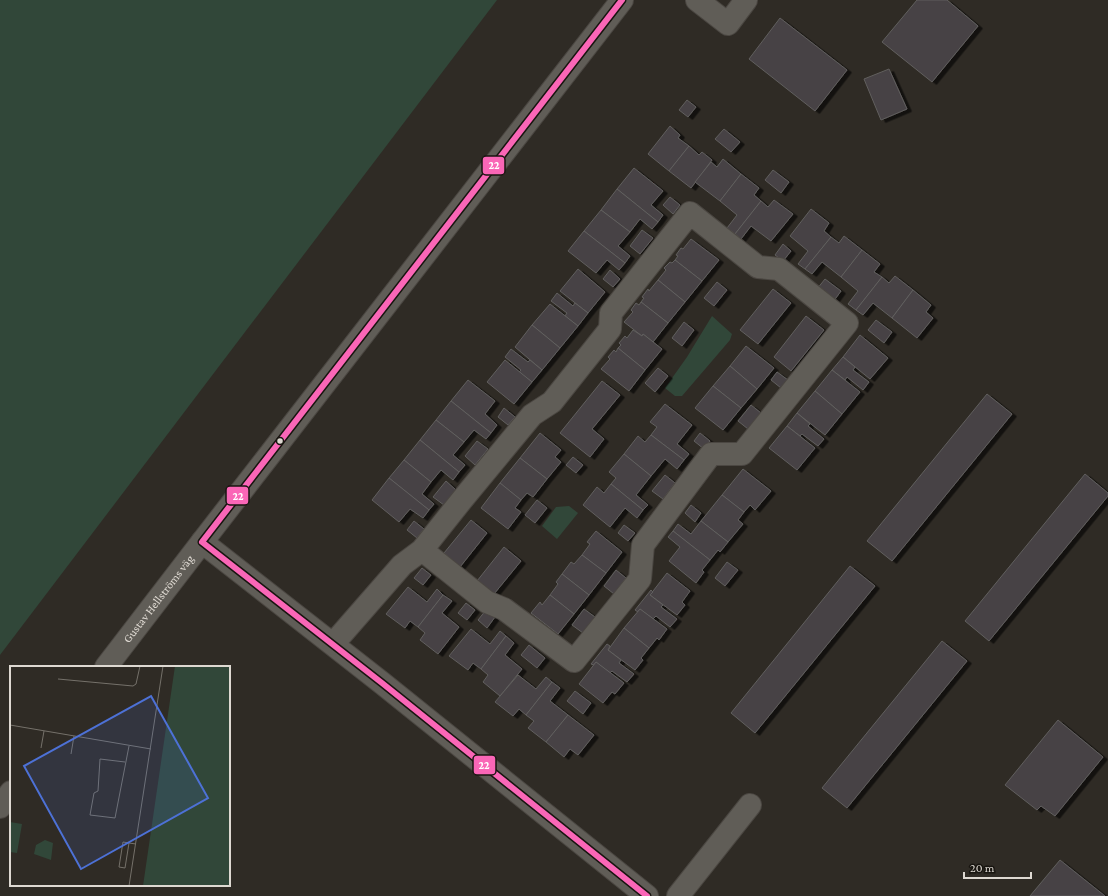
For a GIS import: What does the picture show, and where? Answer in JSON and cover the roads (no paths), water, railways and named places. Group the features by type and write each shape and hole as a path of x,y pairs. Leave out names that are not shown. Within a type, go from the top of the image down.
{"street":[{"name":"Gustav Hellströms väg","path":"107,666 622,0"},
{"path":"697,0 728,24 746,0"},
{"path":"333,644 402,565 422,550 532,415 552,402 610,329 611,313 690,213 758,267 779,269 847,323 742,454 710,454 643,545 640,579 574,661 504,609 487,602 422,550"},
{"path":"202,542 333,644 647,896"},
{"path":"0,807 10,793"},
{"path":"678,896 750,805"}]}
